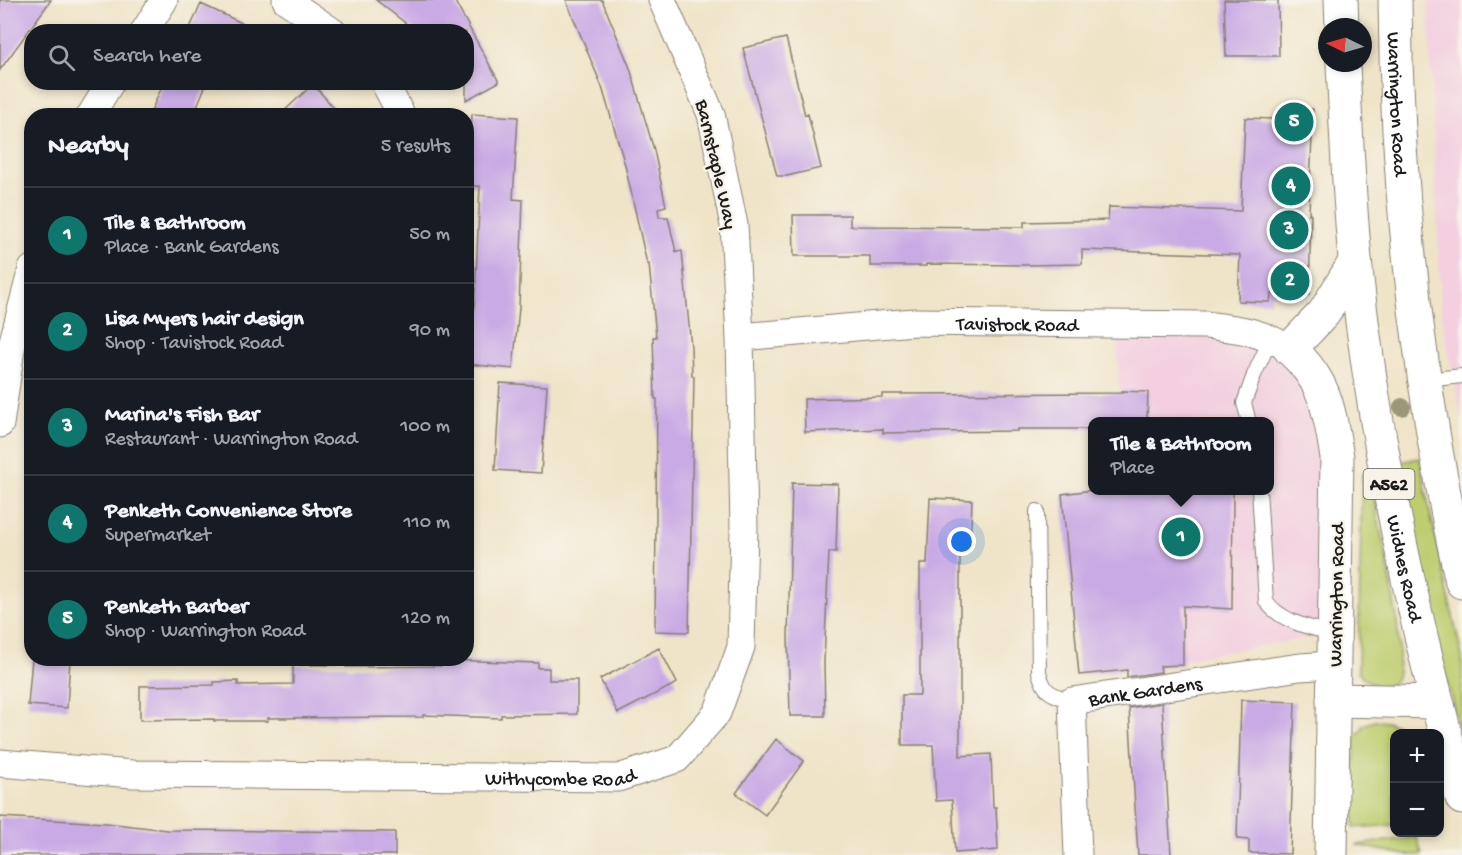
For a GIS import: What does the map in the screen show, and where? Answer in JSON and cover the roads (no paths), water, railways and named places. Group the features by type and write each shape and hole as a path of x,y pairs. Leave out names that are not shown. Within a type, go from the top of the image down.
{"main road":[{"path":"1341,0 1342,18"},
{"name":"Warrington Road","path":"1395,0 1401,139 1412,280 1426,380"},
{"name":"A562","path":"1343,72 1355,262"},
{"path":"1281,344 1324,314 1355,262"},
{"name":"Widnes Road","path":"1355,262 1365,346 1406,574 1436,702 1462,798"},
{"name":"Warrington Road","path":"1281,344 1311,371 1321,388 1330,415 1337,457 1331,855"},
{"name":"A562","path":"1426,380 1454,499 1462,582"},
{"path":"1333,700 1436,702"}],"street":[{"path":"149,24 164,0"},
{"path":"286,0 321,24"},
{"name":"Barnstaple Way","path":"662,0 711,114 734,225 740,337"},
{"path":"95,108 106,90"},
{"path":"388,90 398,108"},
{"path":"0,424 11,349 24,299"},
{"name":"Tavistock Road","path":"740,337 926,322 1205,325 1250,331 1281,344"},
{"name":"Withycombe Road","path":"0,764 132,774 618,778 676,759 717,713 741,647 744,528 740,337"},
{"name":"Bank Gardens","path":"1078,855 1072,701 1300,667 1335,650"}],"lane":[{"path":"1248,417 1244,403 1254,375 1281,344"},
{"path":"1426,380 1462,376"},
{"path":"1259,495 1266,601 1272,610 1306,627 1335,650"},
{"path":"1037,511 1039,672 1043,687 1049,693 1072,701"}],"place":[{"name":"Penketh Barber","path":"1294,122"},
{"name":"Penketh Convenience Store","path":"1291,186"},
{"name":"Marina's Fish Bar","path":"1289,230"},
{"name":"Lisa Myers hair design","path":"1290,281"},
{"name":"Tile & Bathroom","path":"1181,537"}]}
